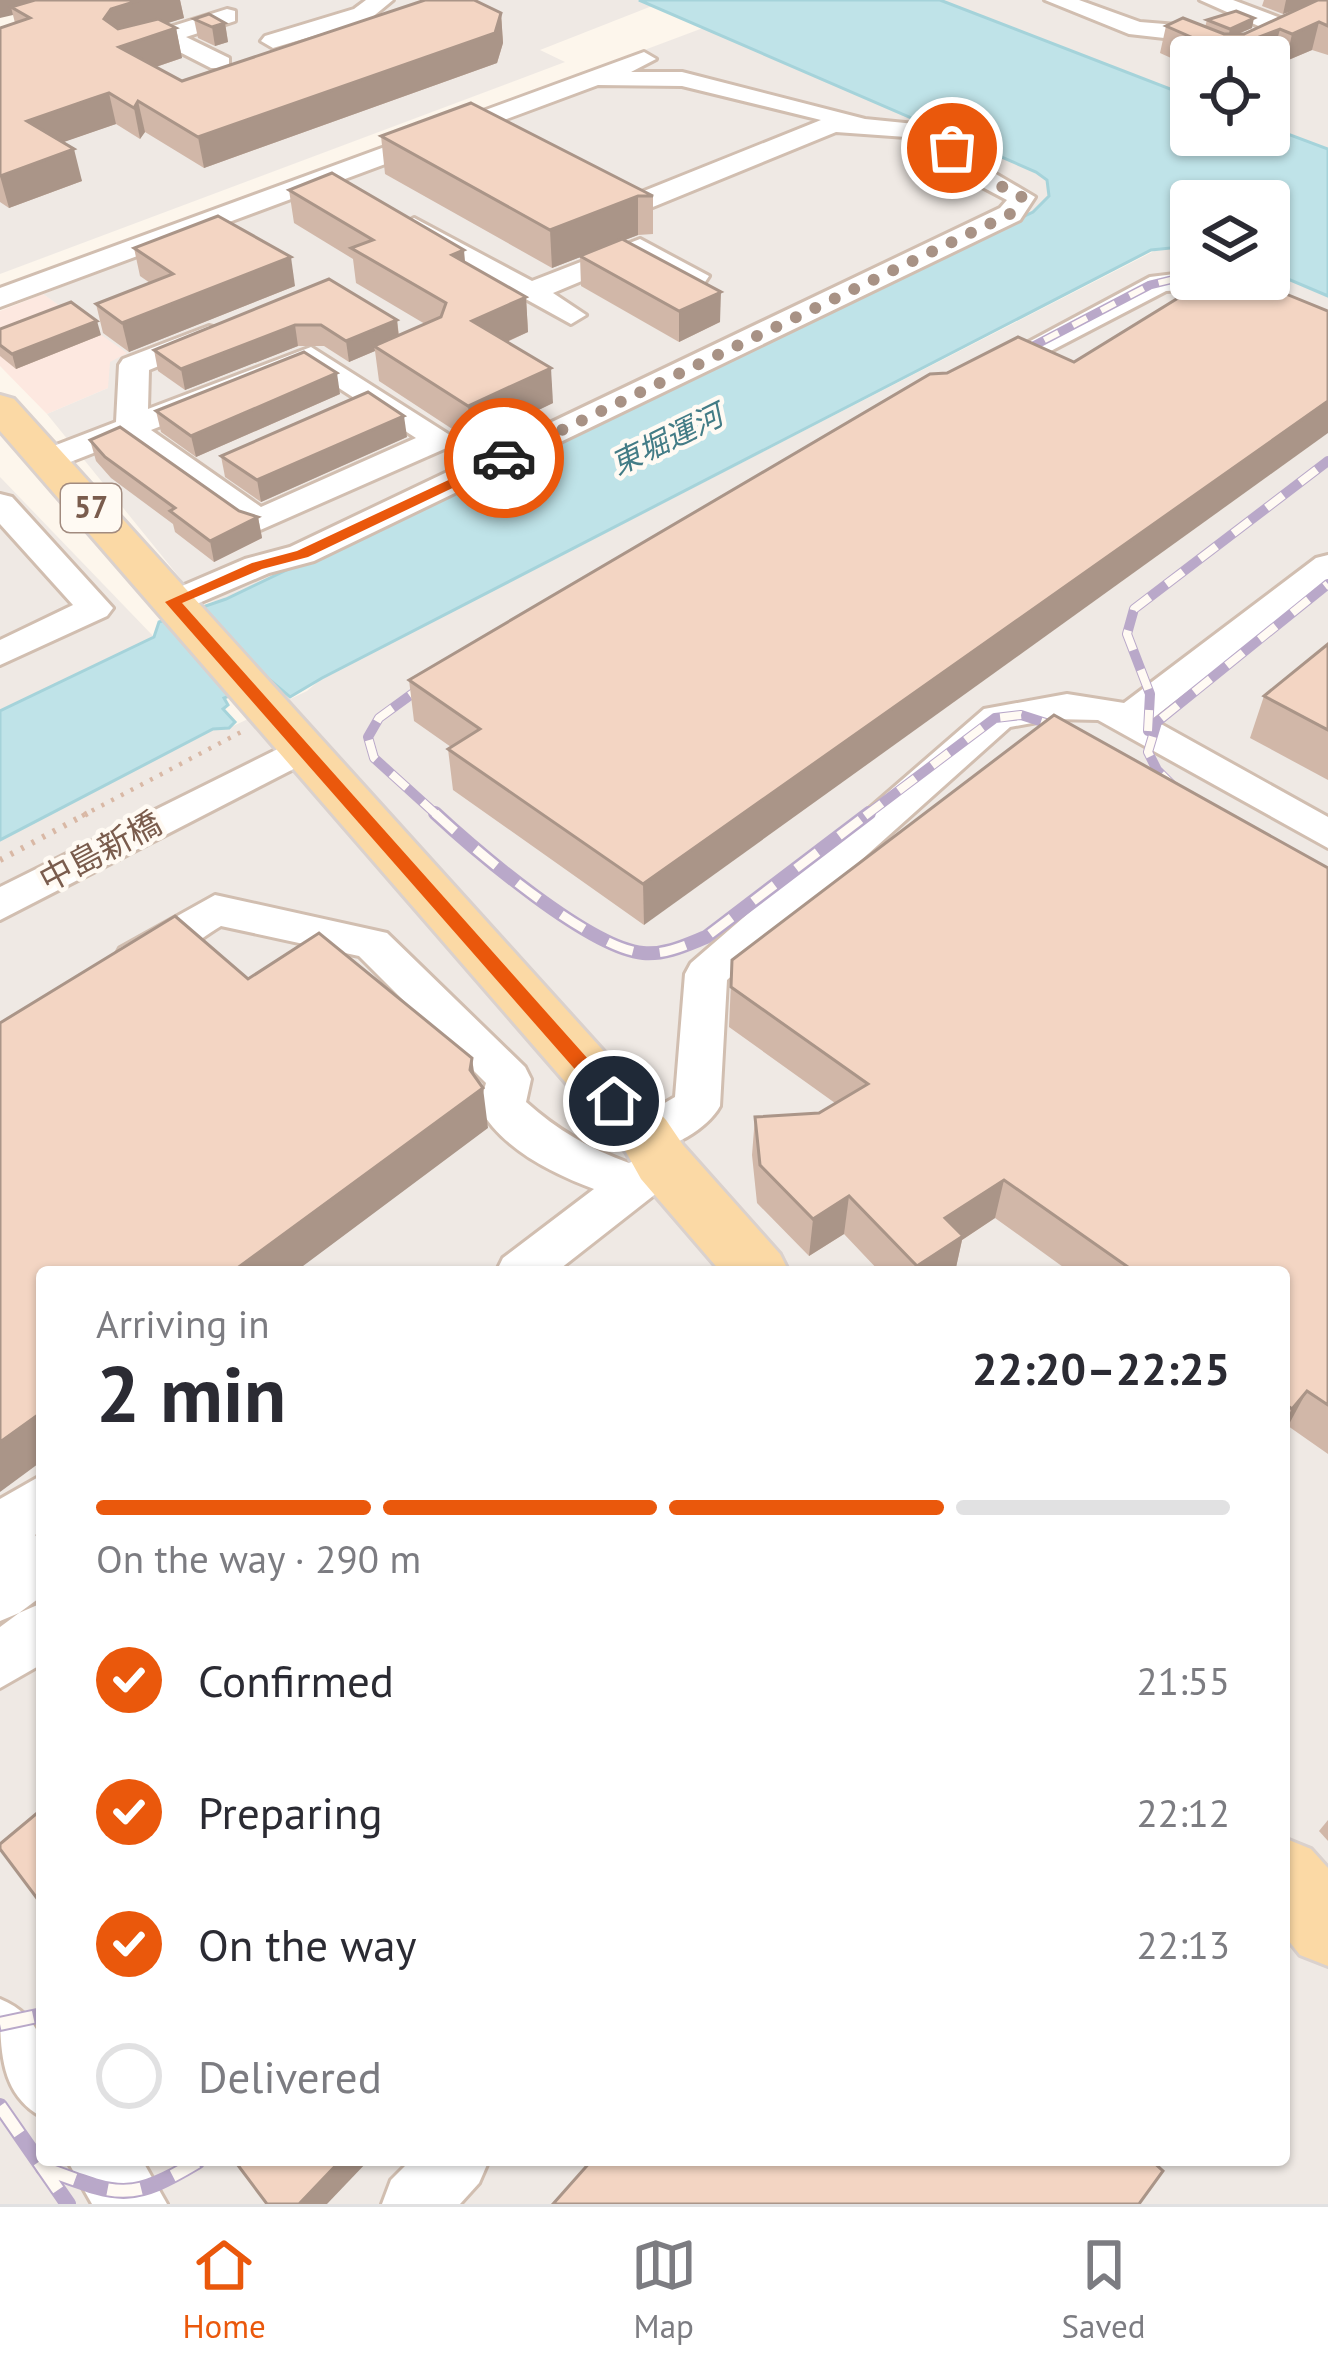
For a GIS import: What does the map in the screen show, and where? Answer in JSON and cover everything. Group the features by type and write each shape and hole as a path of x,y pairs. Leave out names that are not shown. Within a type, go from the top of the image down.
{"main road":[{"name":"57","path":"0,406 274,719 648,1161 752,1266"},
{"path":"1290,1883 1328,1927"}],"street":[{"path":"127,48 239,21 362,14 381,0"},
{"path":"1057,0 1137,29 1177,32 1229,52 1328,8"},
{"path":"1213,0 1284,28"},
{"path":"166,36 220,63"},
{"path":"0,298 644,59"},
{"path":"176,607 257,566 302,554 861,289 1010,214 1020,204 1018,194 961,165 940,137 828,117 776,98 682,79 582,82"},
{"path":"472,124 512,144"},
{"path":"572,175 633,205 818,128 892,125"},
{"path":"328,177 571,315"},
{"path":"529,292 640,248 695,276"},
{"path":"950,392 1160,283 1170,283"},
{"path":"134,365 234,325"},
{"path":"49,460 311,356 440,439 258,521 131,431"},
{"path":"333,414 389,360"},
{"path":"134,365 192,406"},
{"path":"131,431 134,365"},
{"path":"193,475 233,458"},
{"path":"0,503 95,608 0,654"},
{"path":"1126,720 1328,566"},
{"path":"527,1266 648,1161 697,1106 706,974 997,718 1040,706 1087,704 1126,720 1328,834"},
{"name":"中島新橋","path":"0,905 201,798 274,719"},
{"path":"98,982 214,910 372,944 508,1079 502,1107 540,1144 562,1159 648,1161"},
{"path":"0,1595 32,1571 0,1533 36,1504"},
{"path":"0,1661 36,1634"},
{"path":"0,2031 36,2077"},
{"path":"105,2166 134,2204"},
{"path":"415,2204 450,2166"}],"path":[{"path":"0,860 274,719"}],"shaded area":[{"path":"117,0 639,0 652,6 540,50 565,62 0,274 0,37"},
{"path":"940,0 1328,0 1328,149 1290,135 1290,36 1170,36 1170,89"},
{"path":"703,28 1036,172 1046,180 1049,196 1033,212 225,599 201,604 47,414 108,388 110,362 127,353 43,294 647,63 631,55"},
{"path":"1164,246 1170,246 1170,300 1290,300 1290,280 1328,296 1328,2204 0,2204 0,840 214,729 229,728"},
{"path":"43,294 128,353 108,388 47,414 0,366 0,311"},
{"path":"0,477 154,637 0,711"}],"water":[{"name":"東堀運河","path":"639,0 940,0 1170,89 1170,156 1290,156 1290,135 1328,149 1328,296 1290,280 1290,180 1170,180 1170,248 1151,250 290,697 270,680 224,698 228,705 223,709 235,722 229,728 213,729 0,840 0,711 154,637 159,622 226,599 1033,212 1049,196 1047,180"}],"building":[{"path":"35,0 140,0 111,9 104,19 118,29 158,19 176,28 119,47 182,81 425,0 474,0 501,13 495,33 198,137 138,101 134,108 109,93 27,121 74,149 0,176 0,28 30,18 11,7"},
{"path":"1318,0 1328,0 1328,26 1319,22 1292,34 1280,29 1262,36 1189,36 1166,26 1183,18 1224,34 1244,34"},
{"path":"1236,11 1254,18 1230,29 1207,20"},
{"path":"209,14 225,23 212,27 194,19"},
{"path":"471,103 653,196 638,196 550,230 381,136"},
{"path":"332,173 464,250 452,255 526,297 472,321 551,368 468,406 374,346 441,317 446,303 351,248 373,240 289,190"},
{"path":"218,216 291,257 122,323 96,304 173,274 134,248"},
{"path":"622,239 721,292 679,311 580,256"},
{"path":"329,279 397,320 346,341 321,325 295,325 181,369 154,350"},
{"path":"1290,296 1328,311 1328,401 643,884 448,749 480,729 409,680 930,374 947,373 1018,337 1074,362 1175,300 1290,300"},
{"path":"71,302 97,321 12,354 0,345 0,329"},
{"path":"304,352 337,373 191,436 156,411"},
{"path":"368,392 404,416 257,480 221,456"},
{"path":"120,427 239,511 258,517 210,541 90,440"},
{"path":"1328,644 1328,730 1264,696"},
{"path":"1054,715 1328,868 1328,1405 1307,1391 1290,1408 1290,1266 1126,1266 1004,1180 945,1218 963,1236 917,1266 849,1196 813,1219 760,1165 755,1117 819,1113 868,1084 731,987 732,960"},
{"path":"175,916 248,979 319,933 472,1058 470,1070 483,1088 240,1266 36,1266 36,1416 0,1442 0,1023"},
{"path":"36,1814 36,1897 0,1849"},
{"path":"238,2166 335,2166 299,2204 267,2204"},
{"path":"587,2166 1158,2166 1163,2171 1139,2204 553,2204"}],"railway":[{"path":"1016,355 1150,285 1170,280"},
{"path":"1004,361 1021,352"},
{"path":"1148,731 1150,694 1127,634 1134,609 1328,461"},
{"path":"1176,789 1157,770 1148,752 1157,722 1328,584"},
{"path":"438,675 379,718 368,737 374,758 438,816"},
{"path":"865,816 995,718 1021,715 1077,733"},
{"path":"435,813 564,917 620,947 643,953 676,949 706,937 869,813"},
{"path":"0,2024 36,2016"},
{"path":"0,2106 36,2158"},
{"path":"43,2168 122,2191 154,2184 190,2166"},
{"path":"43,2168 68,2204"}],"way so far":[{"path":"504,458 861,289 1010,214 1020,204 1018,194 961,165 952,148"}],"route":[{"path":"504,458 302,554 257,566 173,602 614,1101"}]}
